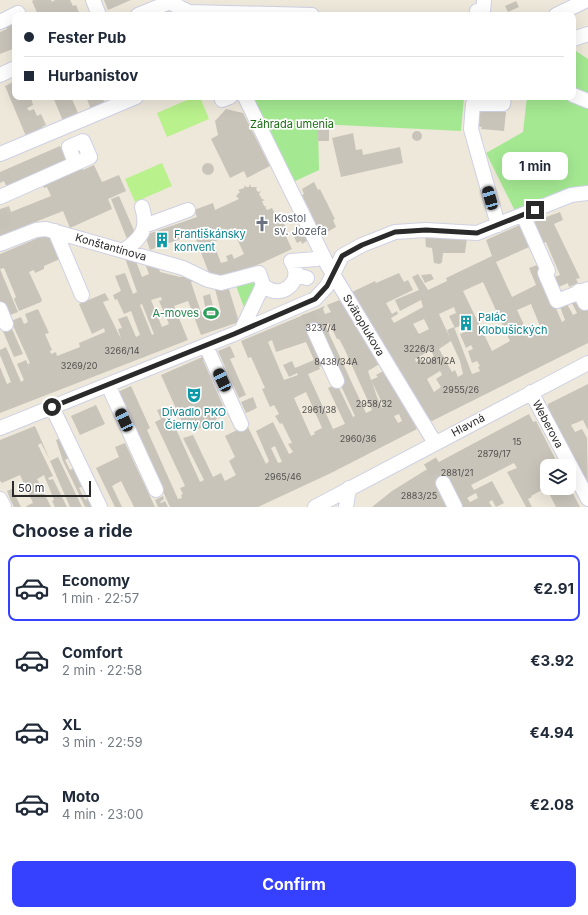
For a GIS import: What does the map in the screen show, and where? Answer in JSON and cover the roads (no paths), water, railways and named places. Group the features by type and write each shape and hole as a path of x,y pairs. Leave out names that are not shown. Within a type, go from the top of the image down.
{"street":[{"path":"93,0 98,12"},
{"path":"562,12 587,0"},
{"path":"145,12 172,1 188,12"},
{"path":"0,22 12,16"},
{"path":"576,38 588,34"},
{"path":"0,75 12,69"},
{"path":"576,96 588,101"},
{"path":"0,154 129,100"},
{"name":"Svätoplukova","path":"246,100 323,256 429,451"},
{"path":"498,225 471,129 473,104 503,104 504,100"},
{"path":"0,197 75,163"},
{"path":"0,428 237,333 305,309 327,286 332,273 342,256 362,245 395,232 426,230 477,233 572,195 588,193"},
{"path":"123,251 135,243 143,234 145,217 142,207"},
{"path":"144,226 188,210"},
{"path":"523,215 548,271 544,273 557,301 585,294"},
{"name":"Konštantínova","path":"6,239 36,230 46,229 183,268 208,280 221,282 259,273 263,284"},
{"path":"55,232 82,295"},
{"path":"237,333 263,284 272,291 284,291 302,276 291,261 317,260 323,256"},
{"path":"0,309 6,324"},
{"path":"314,330 337,381"},
{"path":"206,346 241,424"},
{"name":"Hlavná","path":"314,507 349,488 429,451 531,392 588,363"},
{"path":"108,385 156,490"},
{"name":"Weberova","path":"531,392 588,499"},
{"path":"52,407 100,507"},
{"path":"443,484 455,507"},
{"path":"346,507 349,488"},
{"path":"0,499 4,507"}],"tunnel":[{"path":"0,214 7,233"},
{"path":"308,313 314,330"},
{"path":"430,461 443,483"}],"place":[{"name":"Kostol sv. Jozefa","path":"262,224"},
{"name":"Františkánsky konvent","path":"162,240"},
{"name":"A-moves","path":"211,313"},
{"name":"Palác Klobušických","path":"466,323"},
{"name":"Divadlo PKO Čierny Orol","path":"194,395"}],"park label":[{"name":"Záhrada umenia","path":"292,124"}]}
